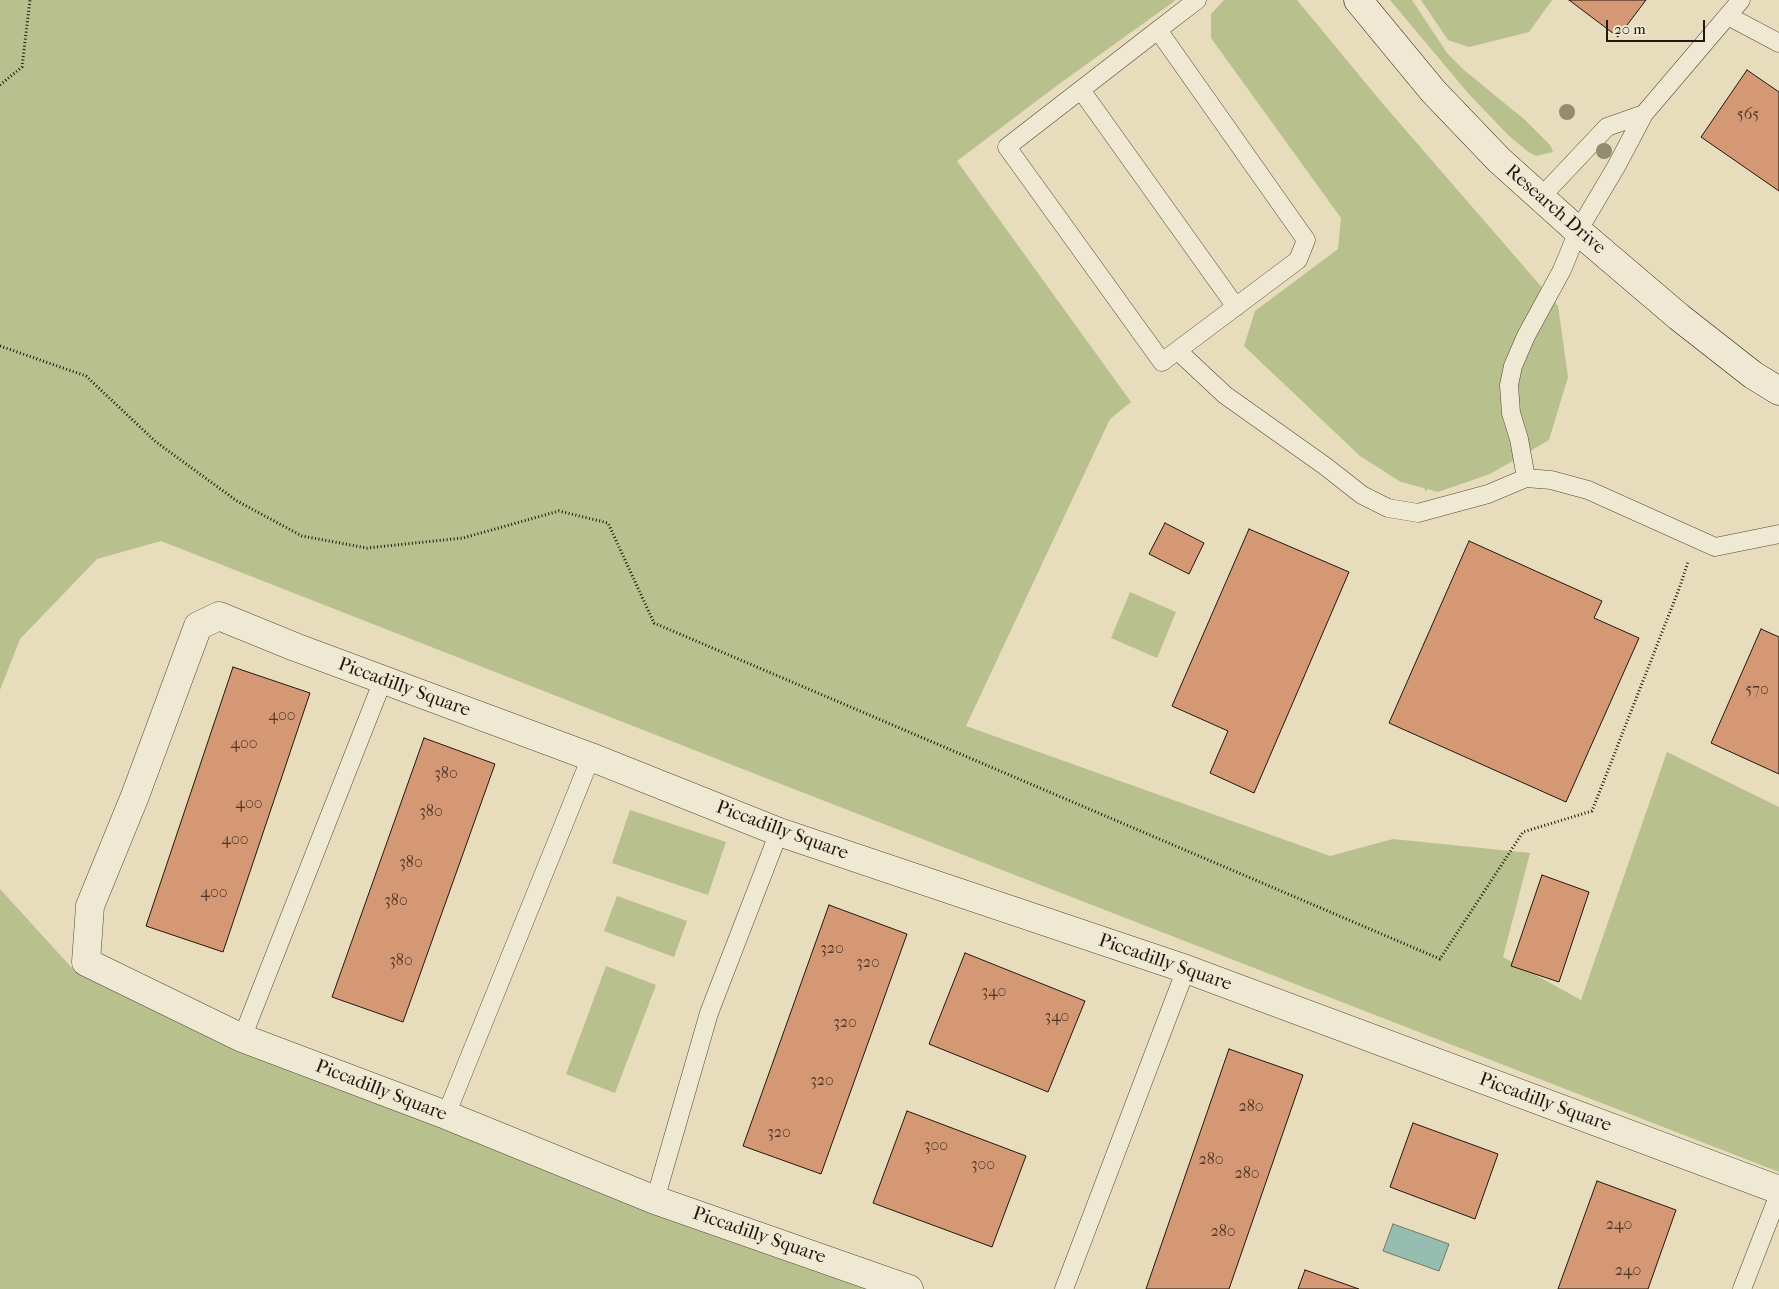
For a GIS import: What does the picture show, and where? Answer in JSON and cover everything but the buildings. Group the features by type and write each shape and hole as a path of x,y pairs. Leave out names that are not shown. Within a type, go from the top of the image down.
{"street":[{"name":"Research Drive","path":"1358,0 1433,91 1498,160 1578,231 1694,329 1753,375 1779,391"},
{"name":"Piccadilly Square","path":"910,1289 655,1200 446,1115 242,1038 86,962 90,906 135,796 198,626 219,616 295,647 591,757 779,832 1186,969 1779,1190"}],"lane":[{"path":"1158,30 1306,240 1298,260 1162,362 1007,146 1197,0"},
{"path":"1526,478 1519,439 1511,412 1509,385 1513,366 1526,336 1562,270 1578,231 1616,168 1644,114 1742,0"},
{"path":"1728,16 1779,44"},
{"path":"1081,90 1236,307"},
{"path":"1540,198 1607,127 1644,114"},
{"path":"1178,350 1225,396 1326,466 1362,495 1388,508 1418,514 1488,494 1526,478 1551,480 1588,490 1715,547 1779,534"},
{"path":"242,1038 383,680"},
{"path":"446,1115 591,757"},
{"path":"655,1200 709,1012 779,832"},
{"path":"1064,1289 1186,969"},
{"path":"1742,1289 1779,1194"}],"path":[{"path":"0,84 22,67 30,0"},
{"path":"0,346 86,376 156,442 237,501 302,536 367,548 464,538 559,511 608,523 654,623 1440,959 1523,832 1592,811 1679,589"}],"green space":[{"path":"0,0 1176,0 1059,84 957,161 1131,402 1110,419 966,726 1330,856 1393,839 1530,853 1503,957 1581,1000 1667,752 1779,807 1779,1172 161,541 97,559 20,639 0,690"},
{"path":"1224,0 1297,0 1383,104 1558,306 1568,377 1549,440 1490,474 1438,492 1427,489 1426,492 1424,488 1401,482 1360,456 1244,346 1255,311 1338,249 1341,218 1211,38 1211,14"},
{"path":"1390,0 1412,0 1447,53 1464,70 1525,120 1550,145 1553,152 1536,156 1508,135 1468,93"},
{"path":"1421,0 1552,0 1529,32 1469,47 1448,40"},
{"path":"1130,592 1176,612 1157,658 1111,638"},
{"path":"630,810 726,842 708,895 612,863"},
{"path":"0,889 71,967 898,1289 0,1289"},
{"path":"617,896 687,921 674,957 604,931"},
{"path":"606,966 656,985 615,1093 566,1074"}],"water":[{"path":"1393,1224 1449,1244 1439,1271 1383,1251"}]}
